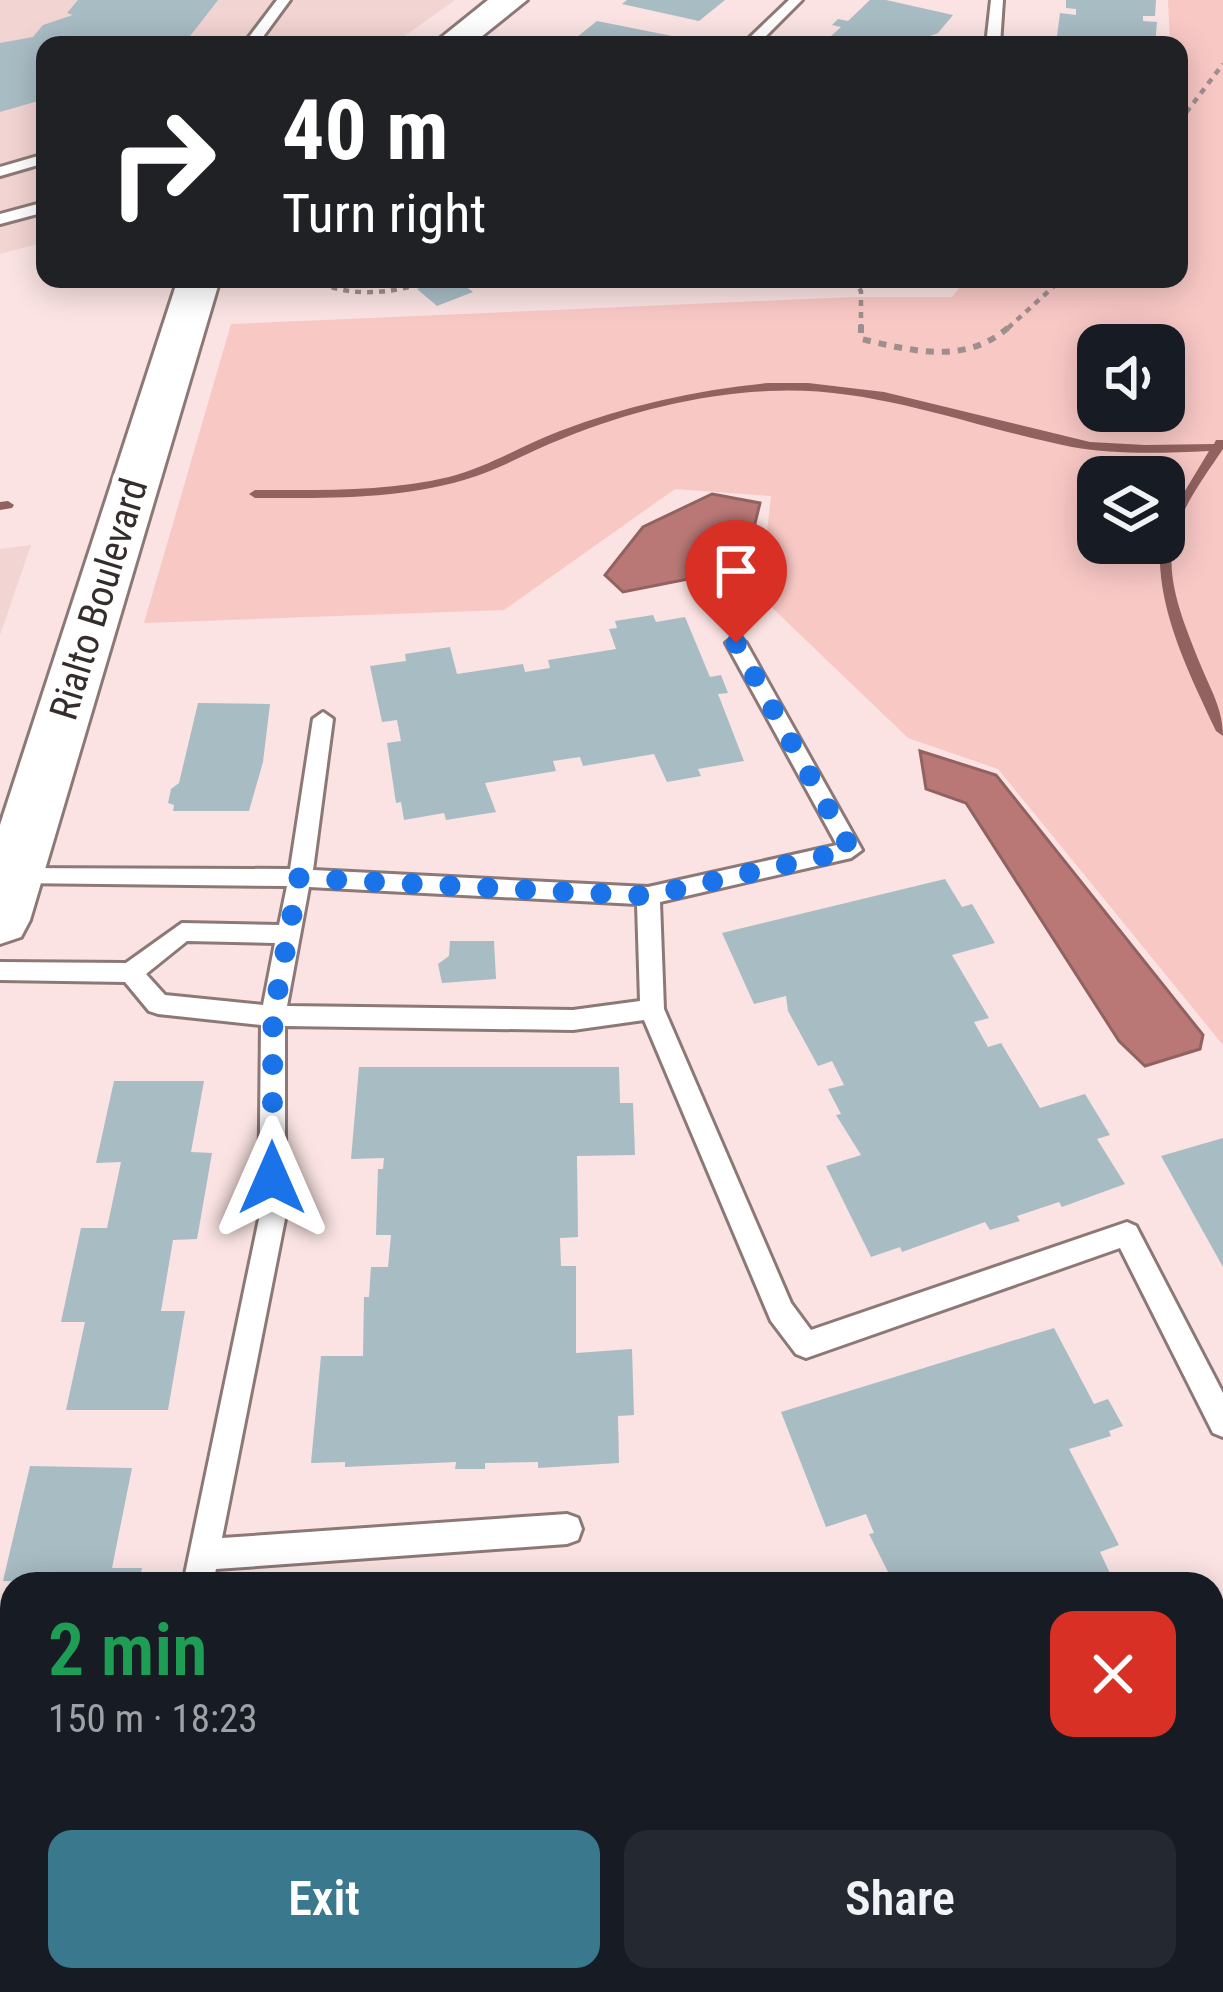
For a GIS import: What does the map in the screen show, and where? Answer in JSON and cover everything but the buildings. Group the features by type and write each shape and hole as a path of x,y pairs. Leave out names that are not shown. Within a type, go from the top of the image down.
{"street":[{"path":"461,36 510,0"},
{"name":"Rialto Boulevard","path":"7,897 196,288"}],"lane":[{"path":"257,36 284,0"},
{"path":"758,36 796,0"},
{"path":"993,36 997,0"},
{"path":"0,172 36,161"},
{"path":"0,220 36,210"},
{"path":"7,897 299,878 648,896 851,850 736,643"},
{"path":"323,718 273,1016 272,1219 200,1570 567,1529"},
{"path":"648,896 652,1009 781,1312 806,1345 1127,1234 1223,1423"},
{"path":"0,971 131,973 182,932 288,934"},
{"path":"131,973 158,1004 273,1016 573,1020 652,1009"}],"path":[{"path":"1188,110 1223,64"},
{"path":"325,288 370,295 399,288"},
{"path":"859,288 861,339 934,356 995,340 1052,288"}],"shaded area":[{"path":"0,0 455,0 405,36 36,36 36,244 0,254"},
{"path":"1168,0 1223,0 1223,1045 998,769 908,738 760,596 771,496 675,489 504,610 144,623 231,324 853,297 952,297 959,288 1188,288 1188,36 1170,36"},
{"path":"712,494 760,503 744,568 623,592 605,575 643,527"},
{"path":"31,545 0,635 0,549"},
{"path":"920,751 996,775 1203,1035 1200,1049 1145,1066 1119,1041 966,803 926,789"}],"waterway":[{"path":"255,494 355,493 430,485 470,475 620,414 768,387 846,389 1090,446 1217,447"},
{"path":"1217,447 1220,443"},
{"path":"1217,447 1174,519 1165,563 1175,612 1223,731"},
{"path":"0,506 8,505"}],"route":[{"path":"272,1178 273,1016 299,878 648,896 851,850 736,643"}]}
